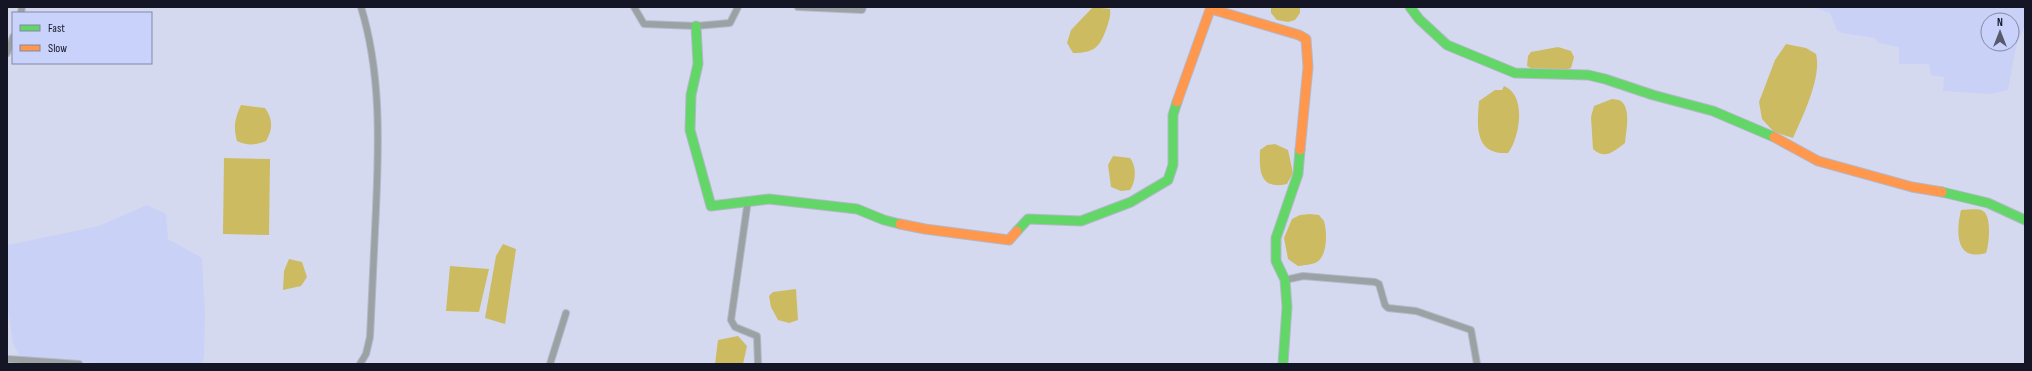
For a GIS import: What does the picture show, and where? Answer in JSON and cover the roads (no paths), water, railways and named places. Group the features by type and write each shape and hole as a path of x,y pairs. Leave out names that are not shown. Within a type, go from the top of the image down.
{"street":[{"path":"360,364 366,354 370,337 379,154 377,96 372,58 361,7"},
{"path":"634,7 644,24 696,26 730,23 738,7"},
{"path":"798,7 862,10 863,7"},
{"path":"1410,7 1420,19 1448,45 1515,73 1588,75 1606,79 1653,96 1713,111 1765,132 1818,161 1912,187 1955,194 1988,203 2025,220"},
{"path":"696,26 698,64 691,95 690,130 709,204 714,206 748,200 770,199 857,209 884,220 925,229 1009,240 1028,219 1081,221 1131,202 1168,180 1174,165 1173,115 1190,63 1211,8 1231,16 1264,23 1299,35 1306,39 1308,67 1298,174 1276,238 1276,261 1285,280 1287,307 1283,364"},
{"path":"7,53 12,39"},
{"path":"748,200 731,320 735,327 757,336 758,364"},
{"path":"1285,280 1303,276 1375,282 1379,284 1385,305 1388,308 1416,311 1471,330 1477,364"},
{"path":"550,364 566,313"},
{"path":"7,359 79,364"}]}
